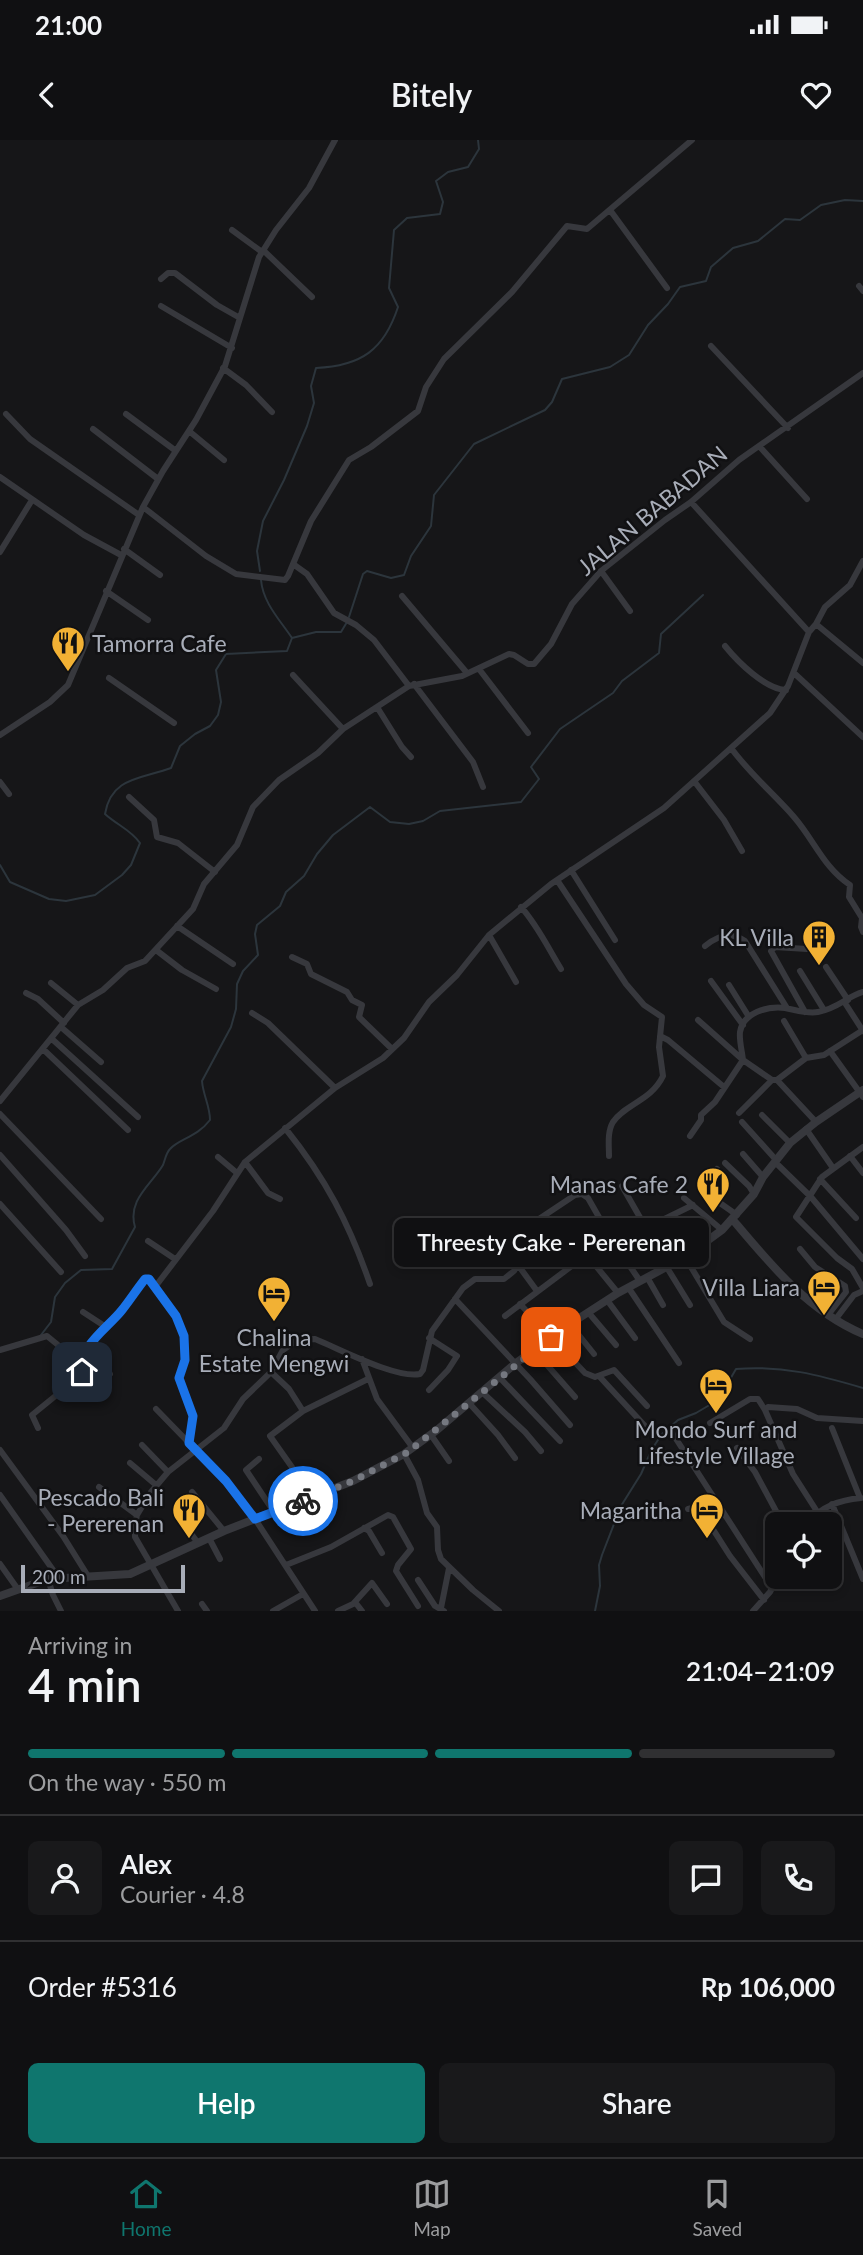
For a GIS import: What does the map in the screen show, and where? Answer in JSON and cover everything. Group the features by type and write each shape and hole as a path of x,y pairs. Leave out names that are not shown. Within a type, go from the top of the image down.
{"street":[{"path":"0,735 50,702 68,685 139,515 223,369 232,348 251,277 263,251 309,188 335,140"},
{"path":"143,507 206,556 236,574 285,580 311,521 349,460 371,447 418,411 426,387 444,359 512,292 567,226 585,230 692,140"},
{"path":"610,210 667,288"},
{"path":"232,230 263,251 312,297"},
{"path":"161,279 168,273 175,273 216,305 240,318"},
{"path":"161,306 232,348"},
{"path":"711,346 788,428"},
{"path":"223,369 246,385 272,412"},
{"name":"JALAN BABADAN","path":"0,1101 78,1005 103,990 118,974 145,961 193,909 204,884 237,845 253,807 279,780 318,753 343,729 411,685 446,680 479,669 509,654 528,664 536,662 551,644 572,604 601,571 759,446 863,373"},
{"path":"6,414 39,445 139,515"},
{"path":"127,414 176,451"},
{"path":"93,429 158,479"},
{"path":"189,431 224,460"},
{"path":"759,446 807,499"},
{"path":"0,477 53,511 84,535 123,552 160,575"},
{"path":"0,552 32,500"},
{"path":"691,502 808,632"},
{"path":"155,1287 213,1211 245,1162 335,1088 393,1049 429,1002 457,975 489,935 557,880 664,808 770,713 794,673 808,632 816,624 825,607 849,585 863,561"},
{"path":"293,564 307,574 334,613 356,625 374,640 473,762 483,787"},
{"path":"601,571 630,611"},
{"path":"106,591 148,620"},
{"path":"402,596 467,673"},
{"path":"816,624 863,663"},
{"path":"725,646 747,670 777,689 786,690"},
{"path":"479,669 528,733"},
{"path":"794,673 863,737"},
{"path":"293,674 343,729"},
{"path":"109,678 174,723"},
{"path":"377,707 411,757"},
{"path":"731,748 804,829 824,861 850,885 848,894 862,918 860,927 863,932"},
{"path":"694,781 724,820 742,851"},
{"path":"0,782 9,794"},
{"path":"129,797 154,820 157,837 178,843 215,872"},
{"path":"571,870 615,940"},
{"path":"557,880 634,995 662,1017 659,1047 662,1080 645,1099 613,1122 609,1130 609,1156"},
{"path":"522,907 534,922 543,942 561,969"},
{"path":"177,926 233,964"},
{"path":"489,935 516,982"},
{"path":"705,946 720,936 734,936 745,941 787,1008"},
{"path":"805,1012 771,951 775,947 807,949"},
{"path":"156,950 199,981 216,989"},
{"path":"292,957 307,964 311,974 347,992 352,1000 362,1005 359,1017 393,1049"},
{"path":"739,1113 775,1080 806,1058 824,1055 863,1031 827,967"},
{"path":"800,971 824,1010"},
{"path":"711,981 743,1025"},
{"path":"51,984 78,1005"},
{"path":"729,985 749,1017"},
{"path":"690,1136 701,1120 701,1115 715,1102 743,1060 740,1033 749,1017 768,1008 805,1012 824,1010 863,992"},
{"path":"26,993 38,999 101,1062"},
{"path":"252,1013 268,1023 335,1088"},
{"path":"698,1020 743,1060 775,1080 816,1122"},
{"path":"784,1021 806,1058"},
{"path":"660,1036 724,1087"},
{"path":"52,1039 138,1117"},
{"path":"44,1049 128,1130"},
{"path":"0,1596 17,1588 58,1577 124,1576 224,1531 353,1481 404,1454 551,1337 618,1293 684,1257 735,1218 790,1143 816,1122 862,1093 830,1051"},
{"path":"0,1114 101,1219"},
{"path":"762,1115 790,1143"},
{"path":"741,1122 811,1197 863,1259"},
{"path":"285,1128 325,1182 355,1241 370,1284"},
{"path":"806,1129 833,1168"},
{"path":"831,1317 863,1290 852,1269 837,1258 796,1217 820,1179 863,1147"},
{"path":"743,1154 764,1177"},
{"path":"0,1155 66,1230 85,1256"},
{"path":"850,1156 863,1173"},
{"path":"218,1157 237,1173"},
{"path":"245,1162 268,1193 279,1199"},
{"path":"725,1163 754,1194"},
{"path":"716,1169 700,1189 735,1218 778,1274 831,1317 863,1334"},
{"path":"820,1179 856,1218"},
{"path":"622,1185 646,1228"},
{"path":"174,1610 135,1537 137,1515 156,1485 168,1472 220,1432 243,1399 271,1372 282,1350 291,1343 315,1339 392,1371 416,1375 423,1370 434,1325 469,1282 475,1279 503,1279 518,1265 529,1247 531,1231 539,1219 575,1195 582,1194 588,1198 617,1247 663,1305"},
{"path":"684,1198 722,1230"},
{"path":"0,1204 61,1272"},
{"path":"617,1247 646,1228 693,1205"},
{"path":"505,1316 587,1255 612,1240"},
{"path":"148,1241 175,1259"},
{"path":"800,1250 815,1267 845,1286 846,1292 831,1317"},
{"path":"587,1255 618,1293"},
{"path":"684,1257 724,1322 750,1339"},
{"path":"518,1265 537,1291"},
{"path":"666,1266 690,1305"},
{"path":"80,1363 91,1342 121,1312 145,1279 149,1279 176,1316 184,1336 185,1360 179,1378 193,1416 189,1443"},
{"path":"628,1287 679,1363"},
{"path":"455,1299 570,1425"},
{"path":"607,1300 635,1338"},
{"path":"520,1304 585,1373 592,1377 614,1370 647,1406"},
{"path":"83,1312 106,1327"},
{"path":"588,1312 616,1345"},
{"path":"570,1324 594,1354"},
{"path":"0,1350 47,1336 80,1363 82,1372 88,1376 98,1394"},
{"path":"429,1338 457,1356 429,1390"},
{"path":"91,1342 110,1374"},
{"path":"534,1350 575,1397"},
{"path":"362,1359 368,1379 383,1409 413,1448"},
{"path":"38,1428 32,1415 82,1372"},
{"path":"271,1372 289,1390 303,1411"},
{"path":"599,1376 645,1426"},
{"path":"500,1378 561,1441"},
{"path":"313,1497 270,1438 271,1434 303,1411 368,1379"},
{"path":"482,1392 525,1432 541,1451"},
{"path":"710,1423 750,1399 758,1399 793,1474 817,1512"},
{"path":"468,1403 498,1434 515,1458"},
{"path":"765,1410 768,1407 778,1407 804,1411 817,1418 863,1421"},
{"path":"156,1409 226,1481 255,1519 315,1611"},
{"path":"820,1512 841,1500 861,1498 832,1428"},
{"path":"671,1431 765,1577"},
{"path":"431,1435 449,1461"},
{"path":"142,1445 168,1472"},
{"path":"737,1448 755,1472 777,1512"},
{"path":"0,1450 63,1536 88,1576"},
{"path":"404,1454 418,1480 426,1513 437,1527 439,1555 449,1569 499,1611"},
{"path":"259,1460 246,1469 246,1472 274,1512"},
{"path":"130,1463 156,1485"},
{"path":"99,1487 137,1515"},
{"path":"192,1492 224,1531"},
{"path":"0,1495 58,1577"},
{"path":"832,1504 863,1579"},
{"path":"688,1509 700,1508 730,1556 764,1600"},
{"path":"175,1512 198,1543"},
{"path":"286,1565 331,1547 388,1516 397,1521 411,1549 396,1571 418,1606"},
{"path":"364,1528 369,1531 382,1553"},
{"path":"209,1538 220,1559"},
{"path":"0,1564 17,1588"},
{"path":"418,1580 435,1606 443,1609 449,1569"},
{"path":"48,1579 61,1611"},
{"path":"342,1610 355,1602 372,1583 387,1604"},
{"path":"753,1611 771,1589"},
{"path":"273,1611 303,1594"},
{"path":"355,1602 362,1611"},
{"path":"202,1604 207,1611"}],"waterway":[{"path":"260,571 257,551 263,521 307,426 314,403 311,386 316,368 332,367 358,359 378,345 386,334 398,307 389,288 394,230 407,218 440,214 443,202 436,181 448,172 468,167 479,149 478,140"},
{"path":"349,617 363,574 367,571 391,578 404,575 411,556 431,526 434,495 474,444 545,410 552,402 562,379 610,367 629,355 648,325 680,287 706,281 711,267 733,248 758,241 785,219 800,220 821,205 845,200 863,201"},
{"path":"0,865 10,882 49,899 66,901 95,895 122,875 131,865 140,843 105,814 114,793 129,781 171,768 180,746 210,726 218,715 221,702 216,670 226,654 287,651 292,638 269,604 261,580"},
{"path":"41,1335 51,1322 55,1297 65,1283 81,1270 112,1269 135,1227 133,1217 137,1201 163,1165 169,1151 210,1120 202,1081 231,1027 236,1009 237,984 243,971 258,955 255,934 257,925 280,906 286,892 304,876 333,835 370,807 390,822 409,824 423,821 440,811 521,802 539,779 531,767 560,729 613,693 622,681 659,653 661,634 703,595"},
{"path":"292,638 316,632 341,632 347,622"},
{"path":"595,1611 602,1555 621,1506 641,1474 652,1449 662,1434 678,1420 718,1400 736,1369 769,1368 800,1372 863,1388"}],"way so far":[{"path":"303,1501 353,1481 408,1452 551,1337"}],"place":[{"name":"Tamorra Cafe","path":"68,673"},
{"name":"KL Villa","path":"819,967"},
{"name":"Manas Cafe 2","path":"713,1214"},
{"name":"Villa Liara","path":"824,1317"},
{"name":"Chalina Estate Mengwi","path":"274,1323"},
{"name":"Threesty Cake - Pererenan","path":"551,1337"},
{"name":"Mondo Surf and Lifestyle Village","path":"716,1415"},
{"name":"Pescado Bali - Pererenan","path":"189,1540"},
{"name":"Magaritha","path":"707,1540"}],"route":[{"path":"82,1372 80,1363 91,1342 121,1312 145,1279 149,1279 176,1316 184,1336 185,1360 179,1381 193,1416 189,1443 226,1481 255,1519 303,1501"}]}
